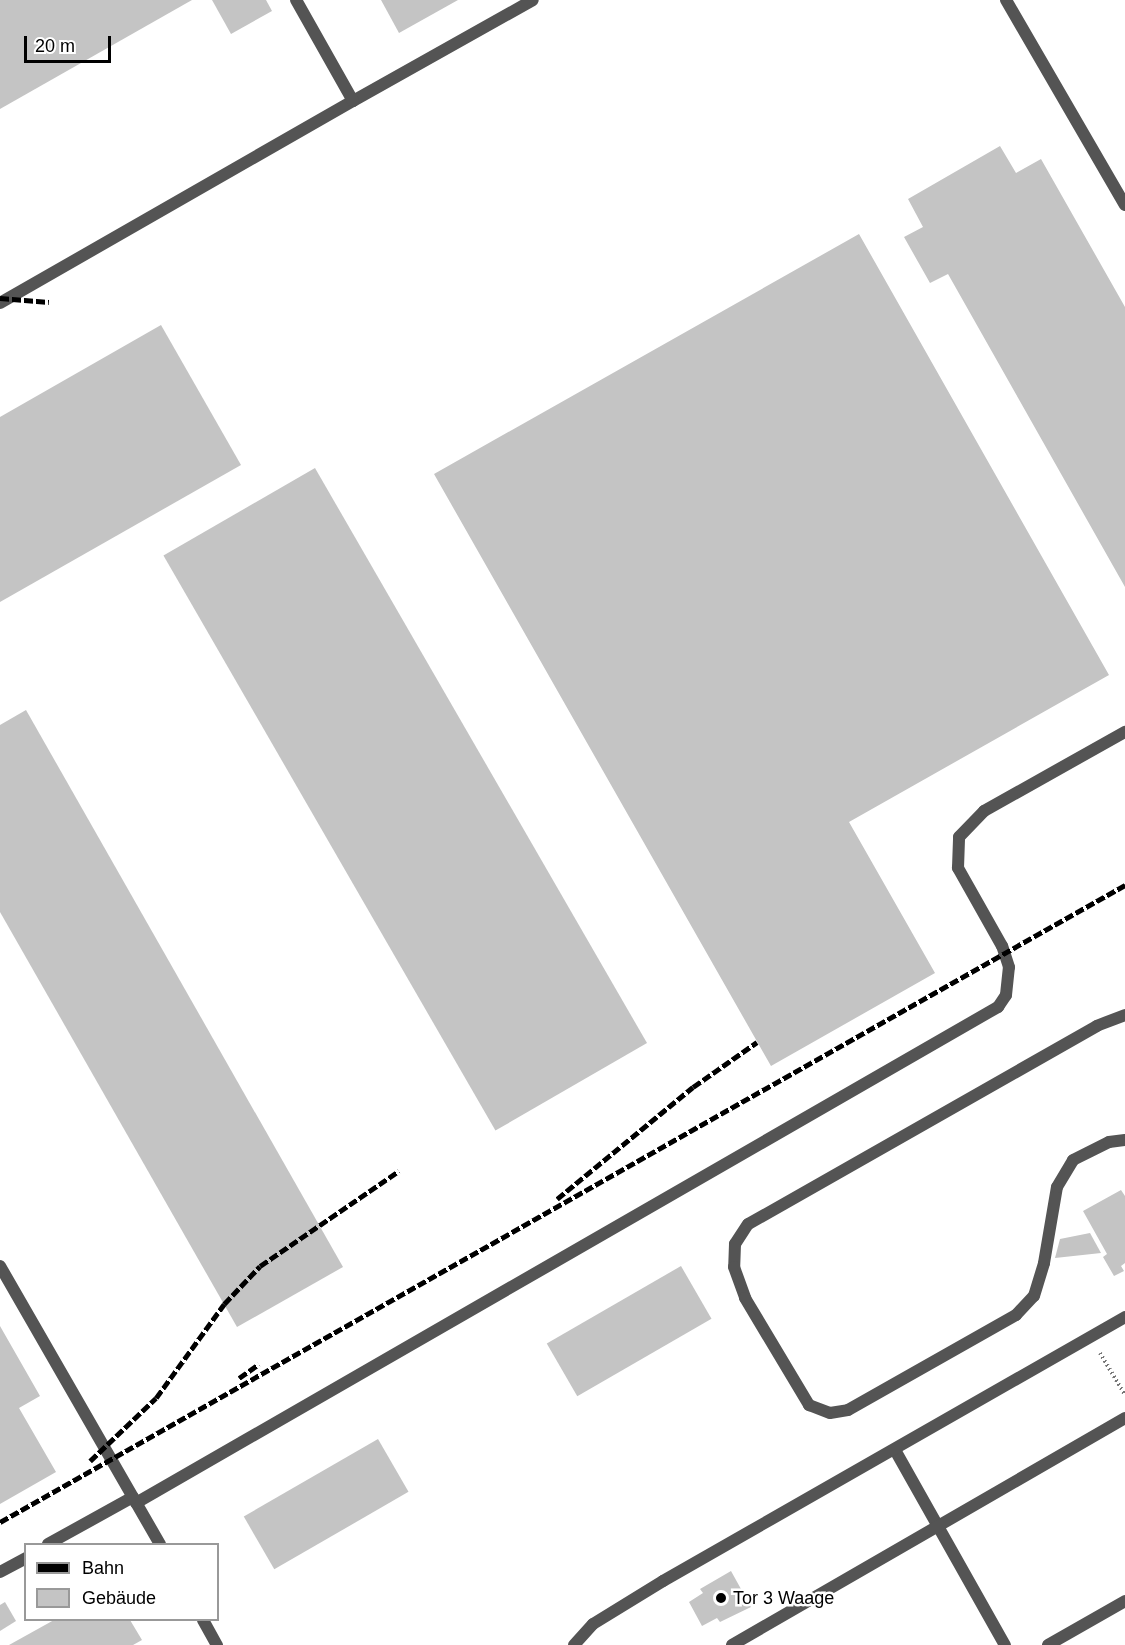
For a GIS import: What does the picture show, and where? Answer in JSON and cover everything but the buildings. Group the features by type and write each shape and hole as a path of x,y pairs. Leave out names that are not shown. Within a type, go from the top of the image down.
{"lane":[{"path":"296,0 353,101"},
{"path":"0,303 533,0"},
{"path":"1006,0 1125,205"},
{"path":"52,1543 134,1500 998,1006 1006,994 1007,960 958,868 959,837 984,811 1125,732"},
{"path":"1125,1015 1087,1032 748,1224 735,1244 734,1267 745,1298 809,1405 830,1413 848,1410 1016,1315 1034,1296 1044,1263 1057,1187 1073,1160 1109,1142 1125,1140"},
{"path":"0,1266 159,1543"},
{"path":"574,1645 593,1624 663,1581 1125,1317"},
{"path":"732,1645 1125,1419"},
{"path":"895,1450 1005,1645"},
{"path":"0,1572 24,1559"},
{"path":"1048,1645 1125,1601"},
{"path":"204,1621 217,1645"}],"path":[{"path":"1091,1337 1125,1395"}],"railway":[{"path":"0,298 49,302"},
{"path":"0,1522 1125,885"},
{"path":"557,1199 693,1087 757,1042"},
{"path":"90,1461 156,1398 224,1304 260,1266 399,1171"},
{"path":"239,1378 259,1364"}],"place":[{"name":"Tor 3 Waage","path":"721,1598"}]}
